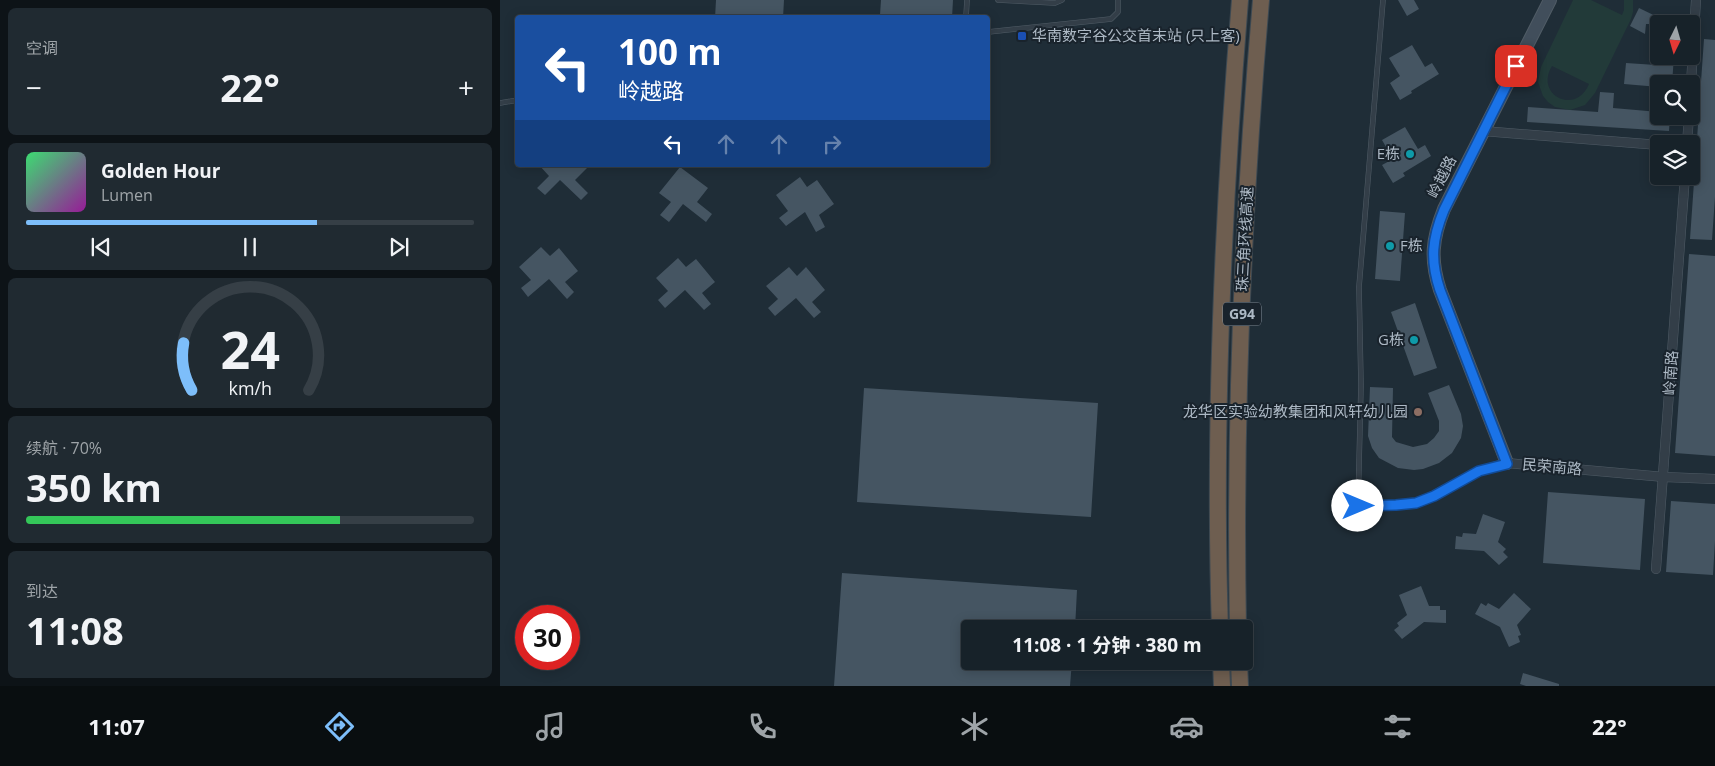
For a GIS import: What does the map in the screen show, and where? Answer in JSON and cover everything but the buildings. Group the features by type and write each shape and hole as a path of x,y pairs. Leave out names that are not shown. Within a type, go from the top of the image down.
{"highway":[{"name":"珠三角环线高速","path":"1220,620 1218,417 1232,101 1240,0"},
{"name":"珠三角环线高速","path":"1238,620 1236,531 1246,210 1261,0"},
{"path":"1221,670 1222,686"},
{"path":"1239,670 1240,686"}],"street":[{"name":"岭越路","path":"1507,464 1440,290 1433,258 1434,240 1438,224 1550,0"},
{"path":"1692,75 1696,0"},
{"path":"1483,131 1650,144"},
{"name":"岭南路","path":"1656,569 1684,185"},
{"name":"民荣南路","path":"1358,506 1416,503 1434,496 1479,471 1507,464 1664,477 1715,479"}],"lane":[{"path":"966,15 967,0"},
{"path":"998,0 1055,3 1062,0"},
{"path":"990,32 1111,18 1118,12 1118,0"},
{"path":"1358,506 1361,385 1359,288 1383,0"},
{"path":"500,103 515,100"}],"green space":[{"path":"1573,0 1591,0 1622,15 1624,0 1633,0 1631,19 1595,93 1585,105 1570,110 1555,107 1548,102 1543,96 1538,82 1541,67","holes":["1552,66 1589,84 1583,94 1575,99 1567,100 1559,98 1552,93 1548,86 1548,76"]}],"place":[{"name":"华南数字谷公交首末站 (只上客)","path":"1022,36"},
{"name":"E栋","path":"1410,154"},
{"name":"F栋","path":"1390,246"},
{"name":"G栋","path":"1414,340"},
{"name":"龙华区实验幼教集团和风轩幼儿园","path":"1418,412"}],"route":[{"path":"1358,506 1416,503 1434,496 1479,471 1507,464 1440,290 1433,258 1434,240 1444,210 1516,66"}]}
